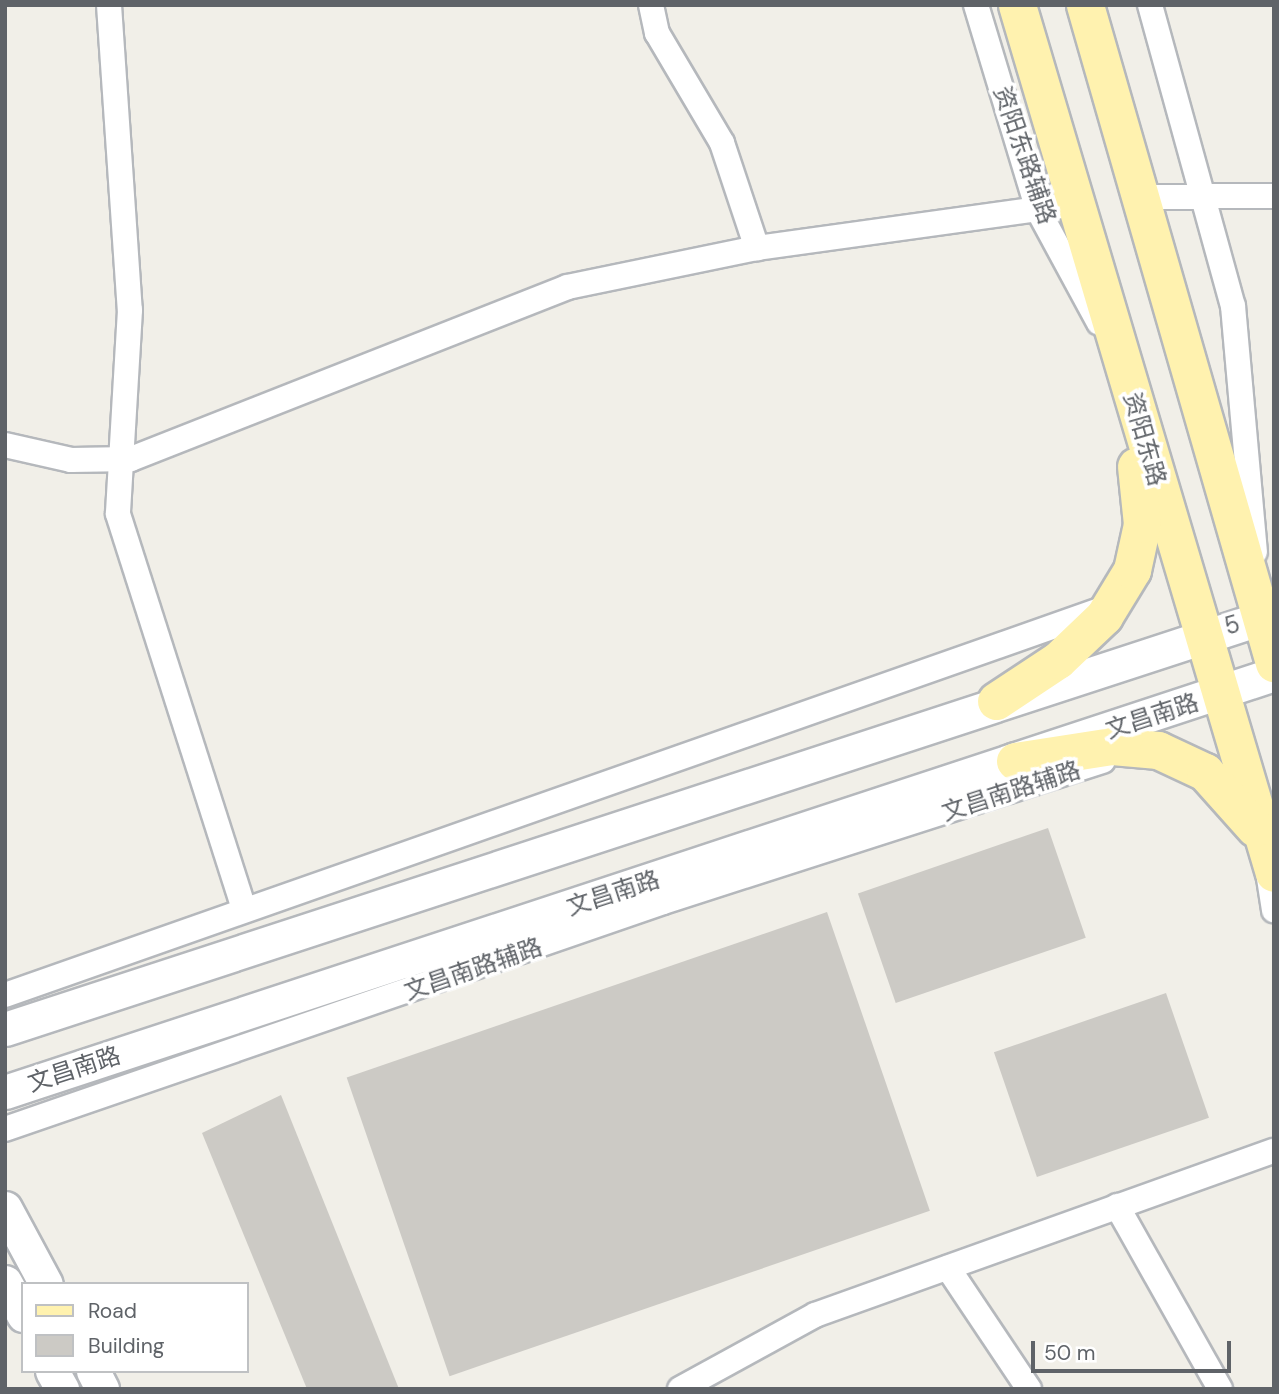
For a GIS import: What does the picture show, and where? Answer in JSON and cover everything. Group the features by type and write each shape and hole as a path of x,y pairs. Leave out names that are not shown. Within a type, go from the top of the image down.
{"main road":[{"name":"资阳东路","path":"1017,5 1274,873"},
{"path":"1085,5 1267,616 1274,663"},
{"path":"996,701 1058,660 1110,607 1132,570 1142,524 1126,374"},
{"name":"5","path":"1203,634 1267,616"},
{"path":"5,1030 1203,634"},
{"name":"文昌南路","path":"5,1092 1274,674"},
{"path":"1015,761 1112,746 1142,748 1205,772 1263,837"},
{"path":"5,1208 45,1282"},
{"path":"5,1282 21,1311"},
{"path":"53,1373 62,1389"},
{"path":"94,1373 102,1389"}],"street":[{"path":"109,5 130,310 117,461 118,514 244,908"},
{"path":"651,5 657,33 722,143 757,248"},
{"name":"资阳东路辅路","path":"976,5 1038,209 1126,374"},
{"path":"1150,5 1206,197 1233,306 1267,616"},
{"path":"1141,197 1274,196"},
{"path":"5,445 71,460 117,461 567,287 757,248 1076,204"},
{"path":"5,995 244,908 1110,607"},
{"name":"文昌南路辅路","path":"5,1129 663,902 1142,748"},
{"path":"1263,837 1274,910"},
{"path":"680,1389 815,1315 1274,1151"},
{"path":"1118,1206 1220,1389"},
{"path":"947,1268 1029,1389"}],"building":[{"path":"1048,828 1086,938 896,1003 858,893"},
{"path":"827,912 930,1211 450,1376 347,1077"},
{"path":"1166,993 1209,1118 1037,1177 994,1052"},
{"path":"281,1095 399,1389 307,1389 202,1133"}]}
